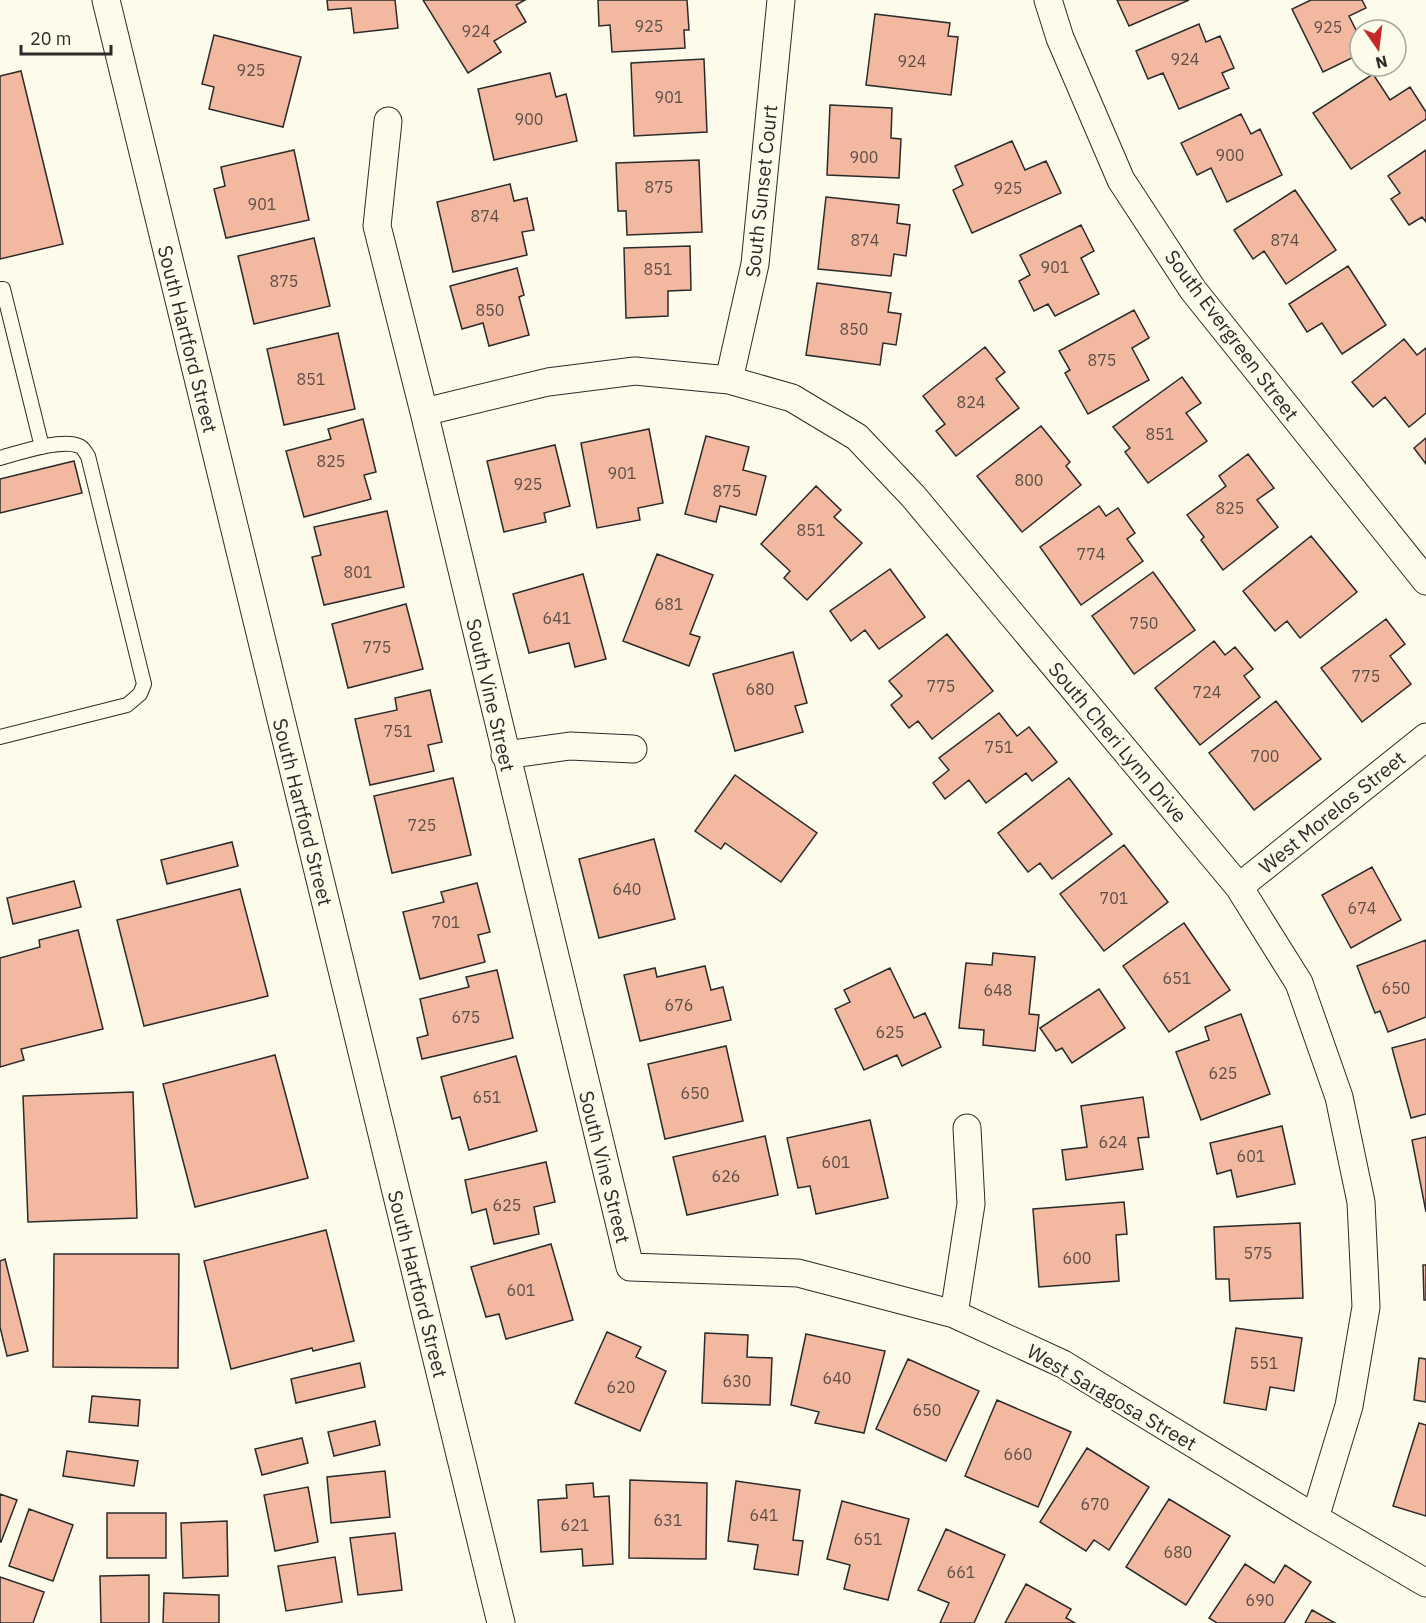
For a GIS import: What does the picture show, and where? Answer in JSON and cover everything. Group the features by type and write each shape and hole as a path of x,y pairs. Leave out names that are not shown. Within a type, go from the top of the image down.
{"street":[{"name":"South Hartford Street","path":"105,0 501,1623"},
{"name":"South Sunset Court","path":"729,380 755,264 781,0"},
{"name":"South Evergreen Street","path":"1048,0 1060,38 1121,180 1193,290 1426,581"},
{"name":"South Vine Street","path":"388,121 377,226 630,1267"},
{"name":"South Cheri Lynn Drive","path":"424,412 548,382 635,371 729,380 792,398 857,437 913,496 1239,887 1299,983 1339,1097 1361,1202 1366,1307 1349,1406 1315,1518"},
{"name":"West Morelos Street","path":"1239,887 1426,737"},
{"path":"505,755 570,746 633,749"},
{"path":"954,1314 971,1204 967,1128"},
{"name":"West Saragosa Street","path":"630,1267 798,1273 954,1314 1063,1364 1426,1583"}],"lane":[{"path":"0,289 3,289 42,447"},
{"path":"0,458 42,447 71,444 81,446 88,456 144,684 140,694 127,705 0,737"}],"building":[{"path":"327,0 395,0 398,28 354,33 351,8 328,10"},
{"path":"423,0 525,0 516,5 526,22 494,41 501,52 468,73"},
{"path":"598,0 687,0 689,30 684,30 685,48 612,52 610,25 599,26"},
{"path":"1117,0 1189,0 1129,26"},
{"path":"1311,0 1362,0 1366,8 1348,18 1348,60 1323,72 1292,9"},
{"path":"875,14 950,23 948,36 958,37 951,95 866,85"},
{"path":"1199,24 1206,42 1220,36 1234,68 1222,73 1229,88 1179,109 1163,73 1148,79 1136,51"},
{"path":"214,35 301,57 283,127 209,109 214,87 202,84"},
{"path":"704,59 707,132 634,136 631,63"},
{"path":"21,71 63,244 0,259 0,76"},
{"path":"550,73 556,97 566,94 577,141 494,160 478,89"},
{"path":"1367,78 1376,78 1390,100 1410,87 1426,112 1426,119 1351,169 1313,113"},
{"path":"830,105 892,108 891,138 901,139 899,178 827,175"},
{"path":"1241,114 1251,134 1260,129 1282,175 1227,202 1211,168 1197,175 1181,143"},
{"path":"1012,141 1025,170 1046,161 1061,193 972,233 953,190 963,185 955,166"},
{"path":"294,150 309,220 226,238 214,189 225,186 221,167"},
{"path":"1426,150 1426,222 1422,217 1409,225 1391,199 1400,193 1388,176"},
{"path":"699,160 702,232 627,235 626,211 618,211 616,163"},
{"path":"510,184 514,201 527,198 534,230 522,232 527,255 453,272 437,202"},
{"path":"1295,190 1336,250 1286,284 1264,251 1253,259 1234,230"},
{"path":"826,197 899,205 897,223 910,225 906,256 894,254 891,276 818,269"},
{"path":"1081,225 1094,251 1081,258 1099,294 1055,316 1048,304 1034,311 1019,281 1030,275 1020,255"},
{"path":"314,238 330,306 254,324 238,256"},
{"path":"690,246 691,290 668,291 668,316 626,318 624,248"},
{"path":"1348,266 1386,325 1342,354 1322,323 1307,332 1289,304"},
{"path":"517,268 524,295 519,297 529,335 489,346 483,323 462,329 450,286"},
{"path":"817,283 891,293 888,312 901,314 896,345 883,343 880,365 806,355"},
{"path":"1134,310 1149,338 1132,348 1149,380 1088,414 1065,373 1070,370 1059,351"},
{"path":"338,333 355,409 284,425 267,349"},
{"path":"1404,339 1417,355 1426,348 1426,413 1409,427 1385,397 1373,407 1352,382"},
{"path":"985,347 1005,372 996,379 1019,408 956,456 936,431 945,424 923,396"},
{"path":"1182,377 1201,403 1186,413 1207,441 1148,483 1125,452 1130,448 1113,427"},
{"path":"363,419 376,472 364,475 371,499 304,517 286,451 331,439 328,429"},
{"path":"1041,426 1070,462 1066,466 1081,485 1022,532 977,476"},
{"path":"649,429 663,503 638,508 640,520 597,528 581,443"},
{"path":"706,436 749,447 743,470 766,476 756,515 720,506 716,522 685,514"},
{"path":"1426,438 1426,464 1414,448"},
{"path":"555,445 570,506 544,513 546,522 504,532 487,461"},
{"path":"1248,454 1274,488 1257,500 1278,527 1223,570 1201,540 1204,537 1187,515 1226,486 1219,476"},
{"path":"74,461 82,493 0,513 0,479"},
{"path":"816,486 841,510 834,517 862,543 807,600 784,578 790,571 761,544"},
{"path":"1099,506 1106,516 1118,508 1135,533 1127,539 1143,561 1081,605 1040,547"},
{"path":"387,511 404,587 324,605 312,557 321,555 314,527"},
{"path":"1311,536 1357,592 1300,638 1287,621 1275,631 1243,591"},
{"path":"657,554 713,575 690,634 700,637 689,666 623,641"},
{"path":"890,569 925,617 879,649 865,630 851,641 830,611"},
{"path":"1153,572 1195,630 1134,674 1092,616"},
{"path":"583,574 606,659 575,667 569,643 529,653 513,594"},
{"path":"406,604 423,669 348,688 332,624"},
{"path":"1386,619 1405,644 1390,656 1411,684 1362,722 1321,668"},
{"path":"947,634 993,691 932,739 918,721 909,728 891,705 902,696 889,681"},
{"path":"1214,641 1225,655 1235,647 1253,669 1244,676 1260,697 1200,745 1155,688"},
{"path":"793,652 807,703 795,706 803,732 735,751 713,674"},
{"path":"430,690 442,742 428,745 434,771 370,785 355,719 397,710 395,698"},
{"path":"1276,701 1321,759 1254,810 1209,753"},
{"path":"999,713 1017,736 1029,727 1057,762 1032,781 1026,773 986,803 969,780 945,799 933,783 949,770 939,758"},
{"path":"735,775 817,833 781,882 725,843 721,849 695,831"},
{"path":"453,778 471,855 392,873 374,796"},
{"path":"1069,778 1112,834 1052,879 1040,863 1028,872 998,833"},
{"path":"654,839 675,919 599,938 579,859"},
{"path":"232,842 238,866 167,884 161,860"},
{"path":"1124,845 1168,902 1104,951 1060,894"},
{"path":"1372,867 1401,920 1351,948 1322,895"},
{"path":"74,881 81,907 13,924 7,898"},
{"path":"477,883 490,932 478,935 485,962 420,979 403,912 444,902 441,892"},
{"path":"240,889 268,996 144,1026 117,920"},
{"path":"1184,923 1230,990 1169,1032 1123,966"},
{"path":"78,930 103,1029 21,1049 24,1060 0,1067 0,958 40,947 39,940"},
{"path":"1426,940 1426,1017 1388,1032 1380,1011 1375,1013 1357,966"},
{"path":"993,953 1035,957 1029,1014 1039,1015 1035,1051 983,1045 984,1030 959,1028 966,963 992,965"},
{"path":"705,966 711,990 723,987 731,1020 640,1041 624,975 655,968 657,977"},
{"path":"890,968 914,1018 925,1013 941,1047 902,1066 897,1055 864,1070 835,1009 850,1002 844,990"},
{"path":"497,970 513,1038 422,1059 417,1038 428,1035 420,999 469,987 466,977"},
{"path":"1099,989 1125,1028 1072,1063 1062,1048 1056,1051 1040,1028"},
{"path":"1241,1014 1270,1094 1201,1120 1176,1052 1209,1040 1205,1027"},
{"path":"1426,1039 1426,1114 1411,1118 1392,1048"},
{"path":"726,1046 743,1121 665,1139 648,1064"},
{"path":"275,1055 308,1178 195,1207 163,1084"},
{"path":"516,1056 537,1131 469,1150 460,1117 452,1119 441,1077"},
{"path":"133,1092 137,1218 28,1222 23,1096"},
{"path":"1143,1097 1149,1137 1138,1138 1143,1169 1066,1180 1062,1150 1087,1147 1081,1106"},
{"path":"870,1120 888,1198 816,1214 810,1186 798,1188 787,1138"},
{"path":"1282,1126 1295,1184 1237,1197 1231,1170 1217,1174 1210,1143"},
{"path":"765,1136 778,1195 687,1215 673,1157"},
{"path":"1426,1137 1426,1212 1412,1140"},
{"path":"546,1162 555,1202 534,1207 539,1234 494,1244 486,1209 472,1213 465,1180"},
{"path":"1124,1202 1127,1234 1116,1235 1119,1281 1039,1287 1033,1209"},
{"path":"1300,1223 1303,1298 1230,1301 1229,1279 1216,1279 1214,1227"},
{"path":"326,1230 354,1341 313,1351 312,1348 231,1369 204,1261"},
{"path":"551,1244 573,1320 506,1339 499,1314 486,1317 471,1267"},
{"path":"54,1254 179,1254 178,1368 53,1367"},
{"path":"5,1259 28,1351 7,1356 0,1327 0,1261"},
{"path":"1423,1265 1426,1265 1426,1300 1424,1300"},
{"path":"1236,1328 1302,1338 1294,1391 1270,1387 1266,1410 1224,1403"},
{"path":"607,1332 641,1347 636,1357 666,1371 640,1431 575,1403"},
{"path":"705,1333 748,1335 747,1357 772,1358 770,1405 702,1403"},
{"path":"806,1334 885,1351 864,1433 815,1423 819,1412 791,1405"},
{"path":"1419,1358 1426,1359 1426,1402 1414,1400"},
{"path":"908,1359 979,1391 946,1461 876,1429"},
{"path":"360,1363 365,1387 296,1403 291,1379"},
{"path":"92,1396 140,1400 138,1426 89,1422"},
{"path":"997,1400 1071,1432 1038,1507 965,1476"},
{"path":"375,1421 380,1445 334,1456 328,1432"},
{"path":"1419,1423 1426,1425 1426,1516 1393,1506"},
{"path":"302,1438 308,1463 262,1475 255,1449"},
{"path":"1087,1448 1149,1487 1109,1550 1094,1540 1086,1551 1040,1522"},
{"path":"67,1451 138,1461 134,1486 63,1476"},
{"path":"385,1471 390,1517 331,1523 327,1477"},
{"path":"630,1480 707,1483 706,1559 629,1558"},
{"path":"736,1481 800,1490 793,1540 803,1541 798,1575 754,1569 758,1545 728,1541"},
{"path":"593,1483 594,1497 609,1496 613,1564 583,1566 582,1549 541,1552 538,1500 567,1498 566,1485"},
{"path":"308,1487 318,1542 275,1551 264,1495"},
{"path":"0,1494 17,1500 1,1542 0,1542"},
{"path":"1169,1499 1230,1536 1186,1605 1126,1567"},
{"path":"842,1501 909,1519 888,1600 844,1589 850,1565 827,1559"},
{"path":"29,1509 73,1525 53,1581 9,1566"},
{"path":"107,1513 166,1513 166,1558 107,1558"},
{"path":"227,1521 228,1576 183,1578 181,1523"},
{"path":"946,1529 1005,1555 974,1623 940,1623 949,1603 918,1590"},
{"path":"395,1533 402,1590 358,1595 350,1538"},
{"path":"335,1557 342,1602 286,1611 278,1566"},
{"path":"1245,1564 1274,1583 1285,1565 1311,1582 1284,1623 1217,1623 1209,1618"},
{"path":"149,1575 149,1623 101,1623 100,1576"},
{"path":"0,1577 44,1592 33,1623 0,1623"},
{"path":"1026,1584 1071,1609 1066,1618 1075,1623 1005,1623"},
{"path":"164,1593 219,1595 219,1623 163,1623"},
{"path":"1312,1610 1335,1623 1305,1623"}]}
